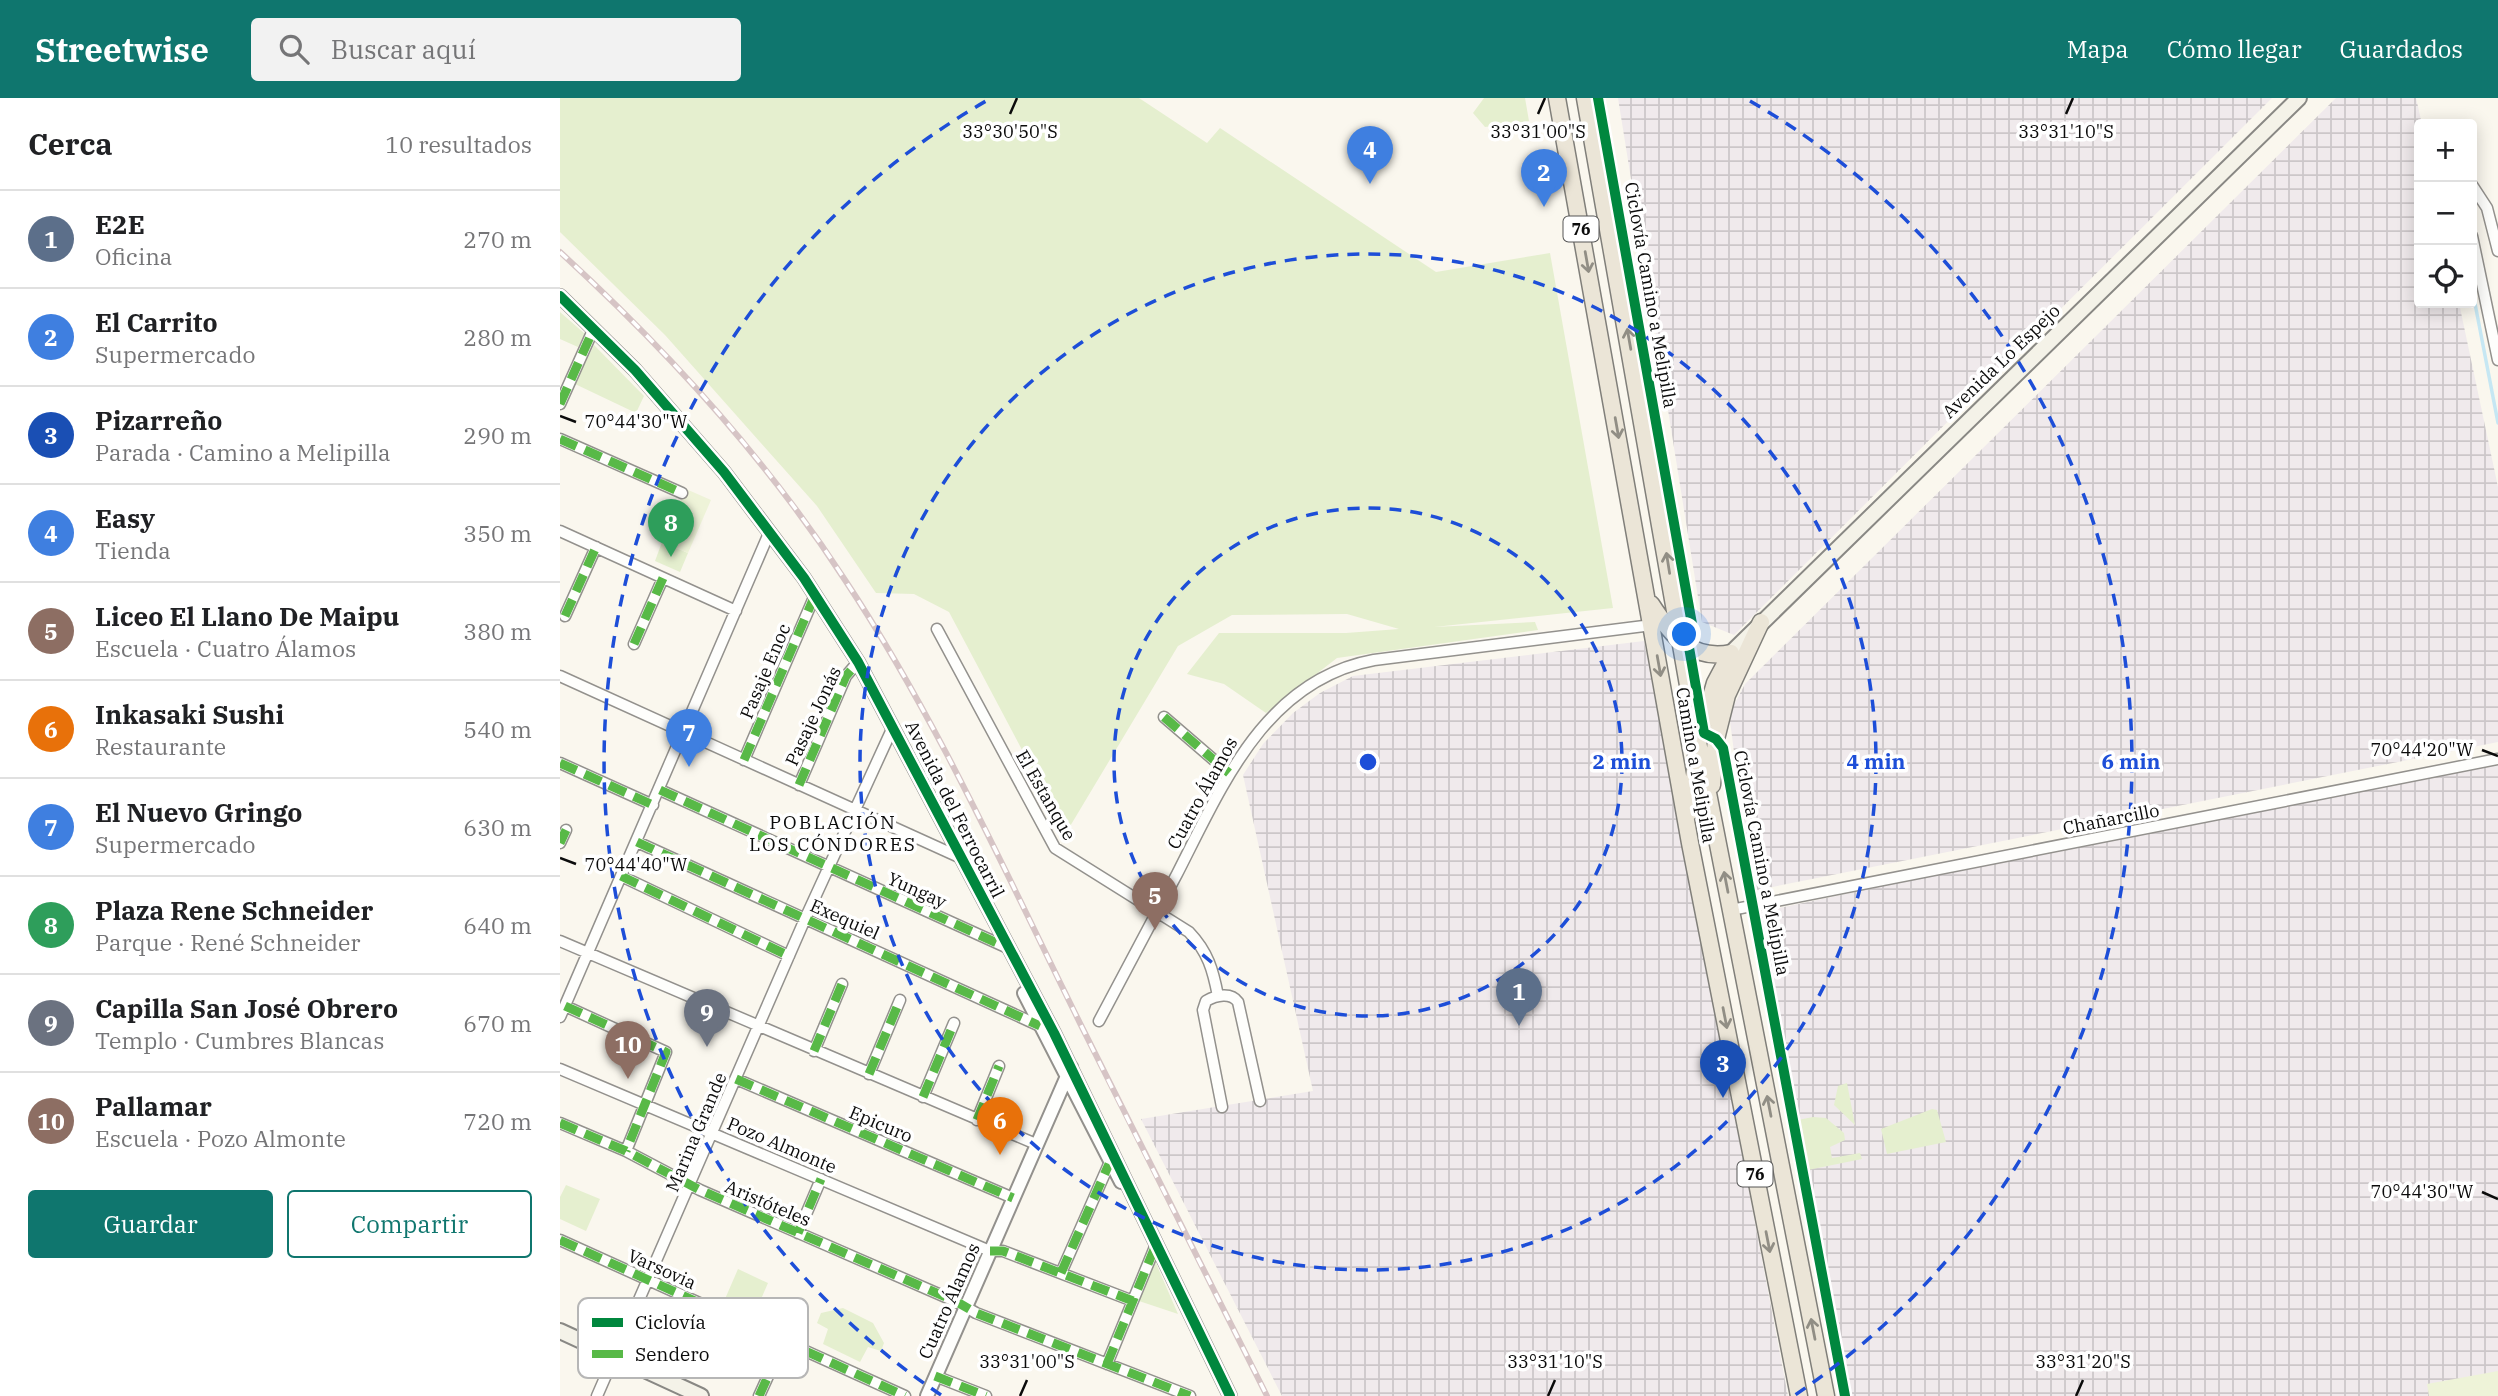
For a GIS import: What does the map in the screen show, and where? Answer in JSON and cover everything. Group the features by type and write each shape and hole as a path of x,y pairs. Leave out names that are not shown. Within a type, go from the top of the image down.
{"main road":[{"name":"Camino a Melipilla","path":"1557,98 1690,843 1799,1396"},
{"name":"Camino a Melipilla","path":"1585,98 1698,742 1825,1393"},
{"name":"Avenida Lo Espejo","path":"1731,653 2299,98"},
{"path":"1630,504 1642,507 1657,500"},
{"path":"1647,598 1679,637 1707,654 1731,653 1705,711 1698,742 1690,843"},
{"path":"1710,801 1716,739 1727,695 1761,622"},
{"path":"1679,637 1711,645 1747,637"},
{"path":"560,1331 578,1339"},
{"path":"662,1378 701,1396"},
{"path":"1799,1396 1825,1393"}],"street":[{"path":"2477,193 2487,208 2498,251"},
{"path":"2474,245 2495,324 2498,360"},
{"name":"Avenida del Ferrocarril","path":"560,296 679,418 770,531 858,662 1008,948 1109,1164 1128,1190"},
{"path":"560,404 594,328"},
{"path":"560,439 682,493"},
{"path":"560,531 736,611"},
{"path":"560,1017 770,531"},
{"path":"565,616 596,547"},
{"path":"634,644 663,578"},
{"name":"Pasaje Enoc","path":"744,760 815,595"},
{"name":"Cuatro Álamos","path":"1099,1021 1228,773 1248,743 1286,703 1316,680 1343,667 1393,657 1651,625"},
{"name":"El Estanque","path":"937,629 1055,848 1158,911 1201,944 1212,965 1217,996"},
{"name":"Pasaje Jonás","path":"799,785 846,676 858,662"},
{"path":"560,676 959,857"},
{"path":"1164,717 1228,773"},
{"name":"Marina Grande","path":"641,1298 805,919 893,727"},
{"name":"Chañarcillo","path":"1731,910 2498,759"},
{"path":"560,763 653,805"},
{"name":"Yungay","path":"660,790 1008,948"},
{"path":"560,843 566,830"},
{"name":"Exequiel","path":"637,842 1040,1026"},
{"path":"621,876 789,956"},
{"path":"560,941 758,1028 1036,1144"},
{"name":"Avenida del Ferrocarril","path":"1008,948 1015,973 1040,1026 1117,1158 1128,1190 1155,1247 1230,1396"},
{"path":"814,1051 842,984"},
{"path":"1222,1107 1203,1010 1206,1001 1217,996 1231,996 1238,1002 1260,1101"},
{"path":"869,1074 900,1000"},
{"path":"565,1006 666,1052 626,1151"},
{"path":"923,1097 954,1023"},
{"path":"977,1119 999,1066"},
{"name":"Pozo Almonte","path":"560,1069 990,1251 1003,1251 1133,1301"},
{"name":"Cuatro Álamos","path":"927,1396 1068,1072"},
{"name":"Epicuro","path":"736,1079 1013,1198"},
{"name":"Aristóteles","path":"560,1123 626,1151 691,1185 966,1307 1190,1396"},
{"path":"1061,1273 1109,1164"},
{"path":"799,1233 821,1179"},
{"name":"Varsovia","path":"560,1240 689,1298"},
{"path":"1107,1364 1155,1247"},
{"name":"Varsovia","path":"808,1352 905,1396"},
{"path":"936,1376 986,1396"},
{"name":"Marina Grande","path":"597,1396 605,1378"},
{"path":"759,1396 767,1378"}],"shaded area":[{"path":"1618,98 2272,98 1734,635 1702,622"},
{"path":"2336,98 2416,98 2421,119 2414,119 2414,308 2460,308 2498,487 2498,742 1752,891 1730,721 1733,707 1745,684"},
{"path":"1644,641 1788,1396 1282,1396 1141,1119 1313,1091 1243,775 1263,744 1293,713 1320,693 1353,676"},
{"path":"2498,756 2498,1396 1849,1396 1756,913"}],"green space":[{"path":"560,98 1139,98 1207,143 1220,128 1436,272 1550,253 1613,608 1434,627 1535,622 1538,630 1337,658 1266,713 1224,684 1187,674 1219,633 1346,633 1399,629 1347,614 1232,615 1178,646 1066,833 949,612 914,594 876,593 817,506 665,335 560,232"},
{"path":"1484,98 1525,98 1529,121 1485,127 1473,113"},
{"path":"560,312 585,334 578,347 560,339"},
{"path":"594,345 644,396 636,413 575,384"},
{"path":"686,489 711,500 688,553 662,542"},
{"path":"662,542 688,553 680,572 655,561"},
{"path":"1847,1083 1855,1125 1834,1105 1838,1086"},
{"path":"1932,1109 1937,1110 1946,1142 1887,1154 1881,1129"},
{"path":"1826,1118 1844,1133 1845,1140 1830,1147 1832,1158 1860,1153 1862,1159 1808,1170 1798,1120"},
{"path":"566,1185 600,1199 586,1231 560,1219 560,1197"},
{"path":"1155,1261 1178,1314 1139,1301"},
{"path":"738,1269 768,1283 762,1298 725,1298"},
{"path":"843,1308 873,1323 884,1343 881,1351 868,1347 860,1362 823,1344 828,1329 817,1323 821,1313"},
{"path":"2498,1371 2498,1396 2429,1396 2427,1384"}],"waterway":[{"path":"2476,308 2498,423"}],"railway":[{"path":"560,252 639,327 748,448 814,535 878,632 967,793 1267,1396"}],"marked path":[{"path":"560,404 594,328"},
{"path":"560,439 682,493"},
{"path":"565,616 596,547"},
{"path":"634,644 663,578"},
{"path":"744,760 815,595"},
{"path":"799,785 846,676 858,662"},
{"path":"1164,717 1229,773"},
{"path":"560,763 653,805"},
{"path":"660,790 1008,948"},
{"path":"560,843 566,830"},
{"path":"637,842 1040,1026"},
{"path":"621,876 789,956"},
{"path":"814,1051 842,984"},
{"path":"869,1074 900,1000"},
{"path":"565,1006 666,1052 626,1151"},
{"path":"923,1097 954,1023"},
{"path":"977,1120 999,1066"},
{"path":"736,1079 1013,1198"},
{"path":"560,1123 626,1151 700,1190 957,1302 976,1313 1190,1396"},
{"path":"1061,1273 1109,1164"},
{"path":"798,1233 821,1179"},
{"path":"560,1240 688,1298"},
{"path":"1107,1364 1155,1247"},
{"path":"990,1251 1003,1251 1133,1301"},
{"path":"808,1352 905,1396"},
{"path":"935,1376 986,1396"},
{"path":"759,1396 767,1378"}],"cycle path":[{"name":"Ciclovía Camino a Melipilla","path":"1598,98 1692,624 1687,636 1704,733 1716,739 1723,748 1845,1396"},
{"path":"560,296 635,370 724,472 804,578 858,662 1054,1033 1230,1396"}],"place":[{"name":"Easy","path":"1370,184"},
{"name":"El Carrito","path":"1544,207"},
{"name":"Plaza Rene Schneider","path":"671,557"},
{"name":"El Nuevo Gringo","path":"689,767"},
{"name":"Liceo El Llano De Maipu","path":"1155,930"},
{"name":"E2E","path":"1519,1026"},
{"name":"Capilla San José Obrero","path":"707,1047"},
{"name":"Pallamar","path":"628,1079"},
{"name":"Pizarreño","path":"1723,1098"},
{"name":"Inkasaki Sushi","path":"1000,1155"}],"district":[{"name":"POBLACIÓN LOS CÓNDORES","path":"833,833"}]}
